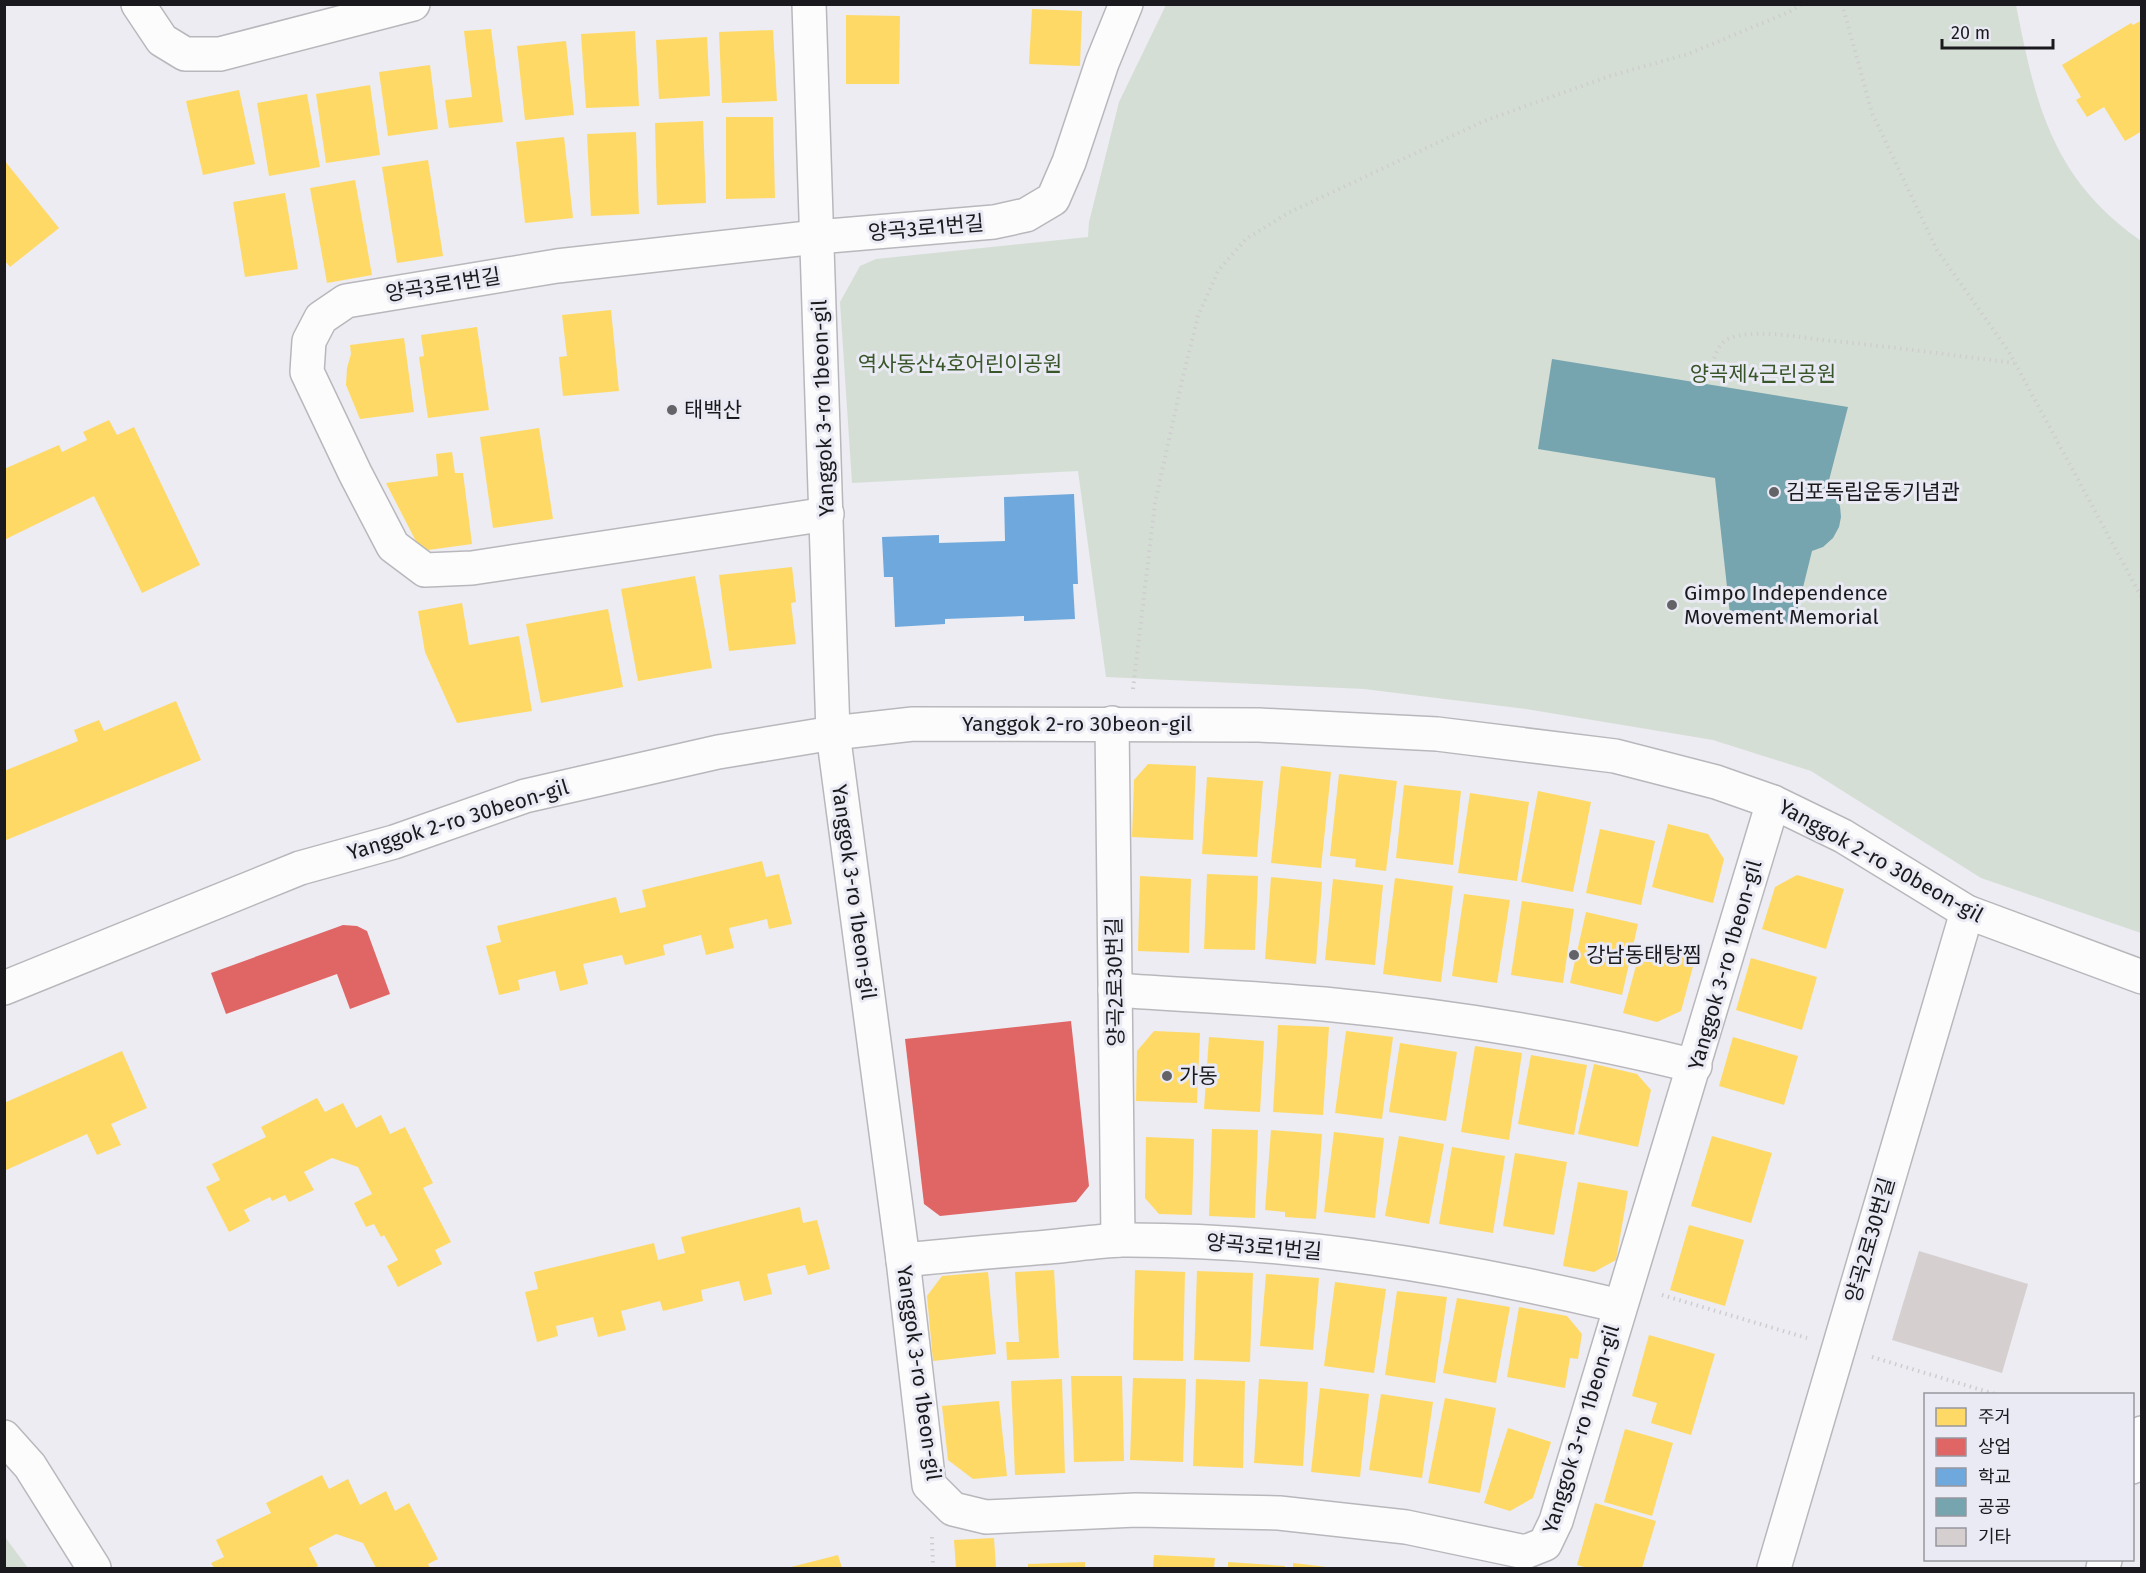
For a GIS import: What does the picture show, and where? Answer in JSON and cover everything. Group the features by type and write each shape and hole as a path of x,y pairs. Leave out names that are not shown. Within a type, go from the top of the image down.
{"street":[{"path":"138,4 162,40 185,54 220,54 412,4"},
{"name":"Yanggok 3-ro 1beon-gil","path":"809,4 833,733 903,1260 930,1485 953,1509 986,1517 1136,1510 1279,1513 1406,1527 1524,1552 1545,1545 1556,1521 1773,802"},
{"name":"양곡3로1번길","path":"827,514 472,568 425,570 393,546 355,473 307,372 309,341 321,318 346,301 557,266 817,237 994,222 1026,215 1053,199 1070,162 1102,63 1126,4"},
{"name":"양곡2로30번길","path":"1112,723 1118,1240"},
{"name":"Yanggok 2-ro 30beon-gil","path":"4,988 300,868 394,842 525,796 718,752 833,733 913,724 1259,725 1465,737 1615,756 1716,782 1773,802 1843,836 1967,912 2142,977"},
{"name":"양곡2로30번길","path":"1774,1569 1967,912"},
{"path":"1115,990 1323,1004 1403,1013 1564,1037 1695,1066"},
{"name":"양곡3로1번길","path":"903,1260 1118,1240 1223,1242 1312,1250 1535,1286 1623,1295"},
{"path":"2134,1463 2142,1433"},
{"path":"4,1437 30,1466 94,1569"}],"path":[{"path":"1133,689 1155,503 1184,370 1198,316 1218,271 1246,239 1288,213 1484,121 1610,76 1688,54 1789,12 1802,4"},
{"path":"1842,4 1872,113 1937,250 2015,363 2142,598"},
{"path":"1711,370 1716,351 1726,340 1744,334 1850,342 2015,363"},
{"path":"1623,1295 1816,1341"},
{"path":"1871,1357 1988,1393"}],"green space":[{"name":"양곡제4근린공원","path":"1166,5 2016,5 2031,76 2053,137 2068,165 2087,192 2111,217 2141,241 2141,933 1981,878 1811,771 1713,740 1526,709 1364,689 1106,677 1078,471 852,483 840,302 860,266 876,259 1088,237 1089,222 1119,102"},
{"path":"5,1537 28,1568 5,1568"}],"building: 주거":[{"path":"1032,9 1082,11 1080,66 1029,64"},
{"path":"846,15 900,16 899,84 846,84"},
{"path":"2142,20 2142,131 2125,141 2104,107 2087,117 2076,100 2081,97 2062,65 2131,23 2133,25"},
{"path":"491,29 503,122 449,128 445,100 472,97 464,31"},
{"path":"773,30 777,101 722,103 719,32"},
{"path":"635,31 639,106 586,108 581,34"},
{"path":"707,37 710,96 659,99 656,40"},
{"path":"566,41 574,115 525,120 517,46"},
{"path":"430,65 438,129 388,136 379,72"},
{"path":"370,85 380,155 326,163 316,94"},
{"path":"239,90 255,164 203,175 186,101"},
{"path":"307,94 320,167 269,176 257,103"},
{"path":"726,117 773,117 775,198 726,199"},
{"path":"703,121 706,203 657,205 655,123"},
{"path":"636,132 639,214 591,216 587,134"},
{"path":"564,137 573,218 525,223 516,142"},
{"path":"4,160 59,228 10,267 4,260"},
{"path":"428,160 443,256 397,263 382,167"},
{"path":"355,180 372,275 327,283 310,188"},
{"path":"285,193 298,269 245,277 233,202"},
{"path":"611,310 619,391 563,396 559,357 567,356 562,315"},
{"path":"477,327 489,410 428,418 419,357 424,356 421,335"},
{"path":"404,338 414,412 360,419 346,385 351,354 350,345"},
{"path":"109,420 117,435 134,427 200,565 142,593 94,496 4,540 4,469 59,445 62,452 87,440 83,432"},
{"path":"539,428 553,519 493,528 480,437"},
{"path":"452,452 455,473 463,473 472,544 421,551 386,483 438,476 436,454"},
{"path":"792,567 796,602 791,603 796,644 729,651 719,575"},
{"path":"695,576 712,668 638,681 621,589"},
{"path":"462,603 469,645 519,636 532,711 457,723 425,652 418,611"},
{"path":"608,609 623,687 541,703 526,624"},
{"path":"176,701 201,760 4,841 4,771 78,741 74,730 99,720 104,731"},
{"path":"1148,764 1196,766 1193,840 1132,837 1134,780"},
{"path":"1281,766 1331,772 1321,868 1271,863"},
{"path":"1339,774 1397,781 1386,871 1355,867 1356,859 1330,856"},
{"path":"1207,777 1263,781 1257,857 1202,854"},
{"path":"1404,785 1461,791 1453,865 1396,858"},
{"path":"1538,791 1591,802 1573,892 1521,882"},
{"path":"1470,793 1529,802 1517,881 1458,873"},
{"path":"1668,824 1708,834 1724,859 1713,903 1652,887"},
{"path":"1600,829 1655,841 1641,905 1586,893"},
{"path":"762,861 766,877 779,874 792,924 769,929 767,919 729,928 734,948 706,955 701,935 663,945 665,955 625,965 622,955 583,964 588,984 560,991 555,971 518,980 520,990 499,995 486,946 501,942 497,926 616,897 620,913 646,907 642,890"},
{"path":"1207,874 1258,876 1255,950 1204,949"},
{"path":"1797,875 1844,889 1826,949 1762,929 1775,887"},
{"path":"1140,876 1191,879 1189,953 1138,951"},
{"path":"1271,877 1322,882 1316,964 1265,959"},
{"path":"1395,878 1453,886 1441,982 1383,974"},
{"path":"1333,879 1383,885 1375,965 1325,960"},
{"path":"1464,894 1510,900 1497,983 1452,976"},
{"path":"1522,901 1574,909 1563,983 1511,975"},
{"path":"1586,912 1638,924 1622,995 1570,983"},
{"path":"1642,944 1695,959 1681,1011 1657,1022 1623,1013"},
{"path":"1751,958 1817,977 1802,1030 1736,1010"},
{"path":"1278,1025 1329,1027 1323,1115 1273,1112"},
{"name":"가동","path":"1154,1031 1200,1033 1197,1103 1136,1101 1137,1051"},
{"path":"1346,1031 1393,1037 1382,1119 1335,1113"},
{"path":"1209,1037 1264,1041 1260,1112 1204,1109"},
{"path":"1733,1037 1798,1056 1784,1105 1719,1086"},
{"path":"1400,1043 1457,1052 1446,1121 1389,1112"},
{"path":"1475,1046 1522,1053 1509,1140 1461,1132"},
{"path":"122,1051 147,1108 111,1124 121,1145 97,1155 87,1134 4,1171 4,1103"},
{"path":"1531,1055 1587,1065 1574,1135 1518,1124"},
{"path":"1594,1064 1637,1074 1651,1090 1638,1147 1578,1134"},
{"path":"317,1098 325,1112 343,1103 356,1128 381,1115 390,1134 405,1127 433,1183 423,1188 451,1242 435,1250 442,1264 398,1287 387,1266 398,1260 384,1235 381,1237 374,1224 366,1227 354,1203 372,1194 358,1167 332,1158 304,1172 314,1190 289,1202 285,1195 272,1201 270,1197 244,1210 250,1221 229,1232 206,1187 220,1180 212,1164 266,1137 261,1127"},
{"path":"1212,1129 1258,1130 1255,1218 1209,1216"},
{"path":"1271,1130 1322,1134 1316,1219 1285,1217 1285,1212 1265,1210"},
{"path":"1334,1132 1384,1138 1375,1218 1324,1212"},
{"path":"1399,1136 1444,1144 1429,1224 1385,1216"},
{"path":"1712,1136 1772,1153 1751,1223 1691,1206"},
{"path":"1146,1137 1194,1139 1192,1215 1159,1214 1145,1198"},
{"path":"1452,1147 1505,1156 1493,1233 1439,1224"},
{"path":"1515,1153 1567,1162 1554,1235 1503,1226"},
{"path":"1578,1182 1628,1191 1616,1260 1594,1272 1563,1266"},
{"path":"800,1207 803,1223 817,1220 830,1269 808,1275 805,1265 767,1274 772,1294 744,1301 739,1281 701,1290 703,1301 663,1311 660,1301 621,1311 626,1330 598,1337 593,1317 556,1326 558,1336 537,1342 525,1292 538,1289 534,1272 654,1243 658,1260 685,1253 681,1237"},
{"path":"1689,1225 1744,1240 1725,1306 1670,1290"},
{"path":"1054,1270 1059,1358 1007,1360 1006,1342 1019,1342 1015,1272"},
{"path":"1135,1270 1185,1272 1183,1361 1133,1360"},
{"path":"1197,1271 1253,1273 1250,1362 1194,1360"},
{"path":"988,1272 996,1354 933,1361 927,1296 942,1276"},
{"path":"1266,1274 1319,1278 1313,1350 1260,1346"},
{"path":"1335,1282 1386,1289 1374,1373 1324,1366"},
{"path":"1397,1291 1447,1297 1435,1383 1385,1375"},
{"path":"1457,1298 1510,1307 1496,1383 1443,1373"},
{"path":"1519,1307 1567,1316 1582,1334 1578,1359 1570,1358 1565,1388 1507,1377"},
{"path":"1649,1335 1715,1354 1691,1435 1651,1423 1657,1403 1632,1396"},
{"path":"1071,1376 1122,1376 1124,1461 1074,1462"},
{"path":"1133,1378 1186,1379 1183,1462 1130,1460"},
{"path":"1062,1379 1065,1473 1015,1475 1011,1381"},
{"path":"1196,1379 1245,1381 1243,1468 1193,1466"},
{"path":"1259,1379 1308,1382 1303,1466 1254,1463"},
{"path":"1320,1388 1369,1394 1360,1477 1311,1472"},
{"path":"1381,1394 1433,1402 1422,1478 1369,1470"},
{"path":"1445,1398 1496,1408 1480,1493 1428,1483"},
{"path":"999,1401 1007,1476 973,1479 948,1460 942,1406"},
{"path":"1508,1428 1551,1442 1533,1498 1510,1511 1484,1503"},
{"path":"1625,1429 1673,1443 1652,1516 1604,1502"},
{"path":"322,1475 329,1489 348,1479 360,1505 386,1491 395,1511 409,1503 438,1559 428,1564 430,1568 376,1568 363,1543 336,1534 309,1548 318,1566 313,1568 214,1568 211,1563 224,1557 216,1540 271,1513 266,1503"},
{"path":"1595,1503 1656,1521 1642,1568 1588,1568 1577,1565"},
{"path":"994,1538 996,1568 956,1568 954,1540"},
{"path":"838,1555 842,1568 787,1568"},
{"path":"1154,1555 1215,1558 1214,1568 1153,1568"},
{"path":"1085,1562 1085,1568 1028,1568 1028,1564"},
{"path":"1228,1562 1285,1566 1284,1568 1228,1568"},
{"path":"1293,1563 1327,1567 1327,1568 1293,1568"}],"building: 상업":[{"path":"343,925 357,926 367,931 390,994 350,1009 337,974 226,1014 211,973"},
{"path":"1071,1021 1089,1186 1076,1202 940,1216 924,1204 905,1039"}],"building: 학교":[{"path":"1074,494 1078,584 1073,584 1075,619 1024,621 1024,616 945,619 945,624 895,627 893,577 884,577 882,537 939,535 939,543 1005,541 1004,497"}],"building: 공공":[{"name":"김포독립운동기념관","path":"1552,359 1848,407 1827,488 1835,496 1840,506 1839,527 1833,538 1823,547 1812,551 1794,624 1730,614 1715,478 1538,449"}],"building: 기타":[{"path":"1919,1251 2028,1284 2002,1373 1892,1340"}],"place":[{"name":"태백산","path":"672,410"},
{"name":"김포독립운동기념관","path":"1774,492"},
{"name":"Gimpo Independence Movement Memorial","path":"1672,605"},
{"name":"강남동태탕찜","path":"1574,955"},
{"name":"가동","path":"1167,1076"}],"park label":[{"name":"역사동산4호어린이공원","path":"960,364"}]}
